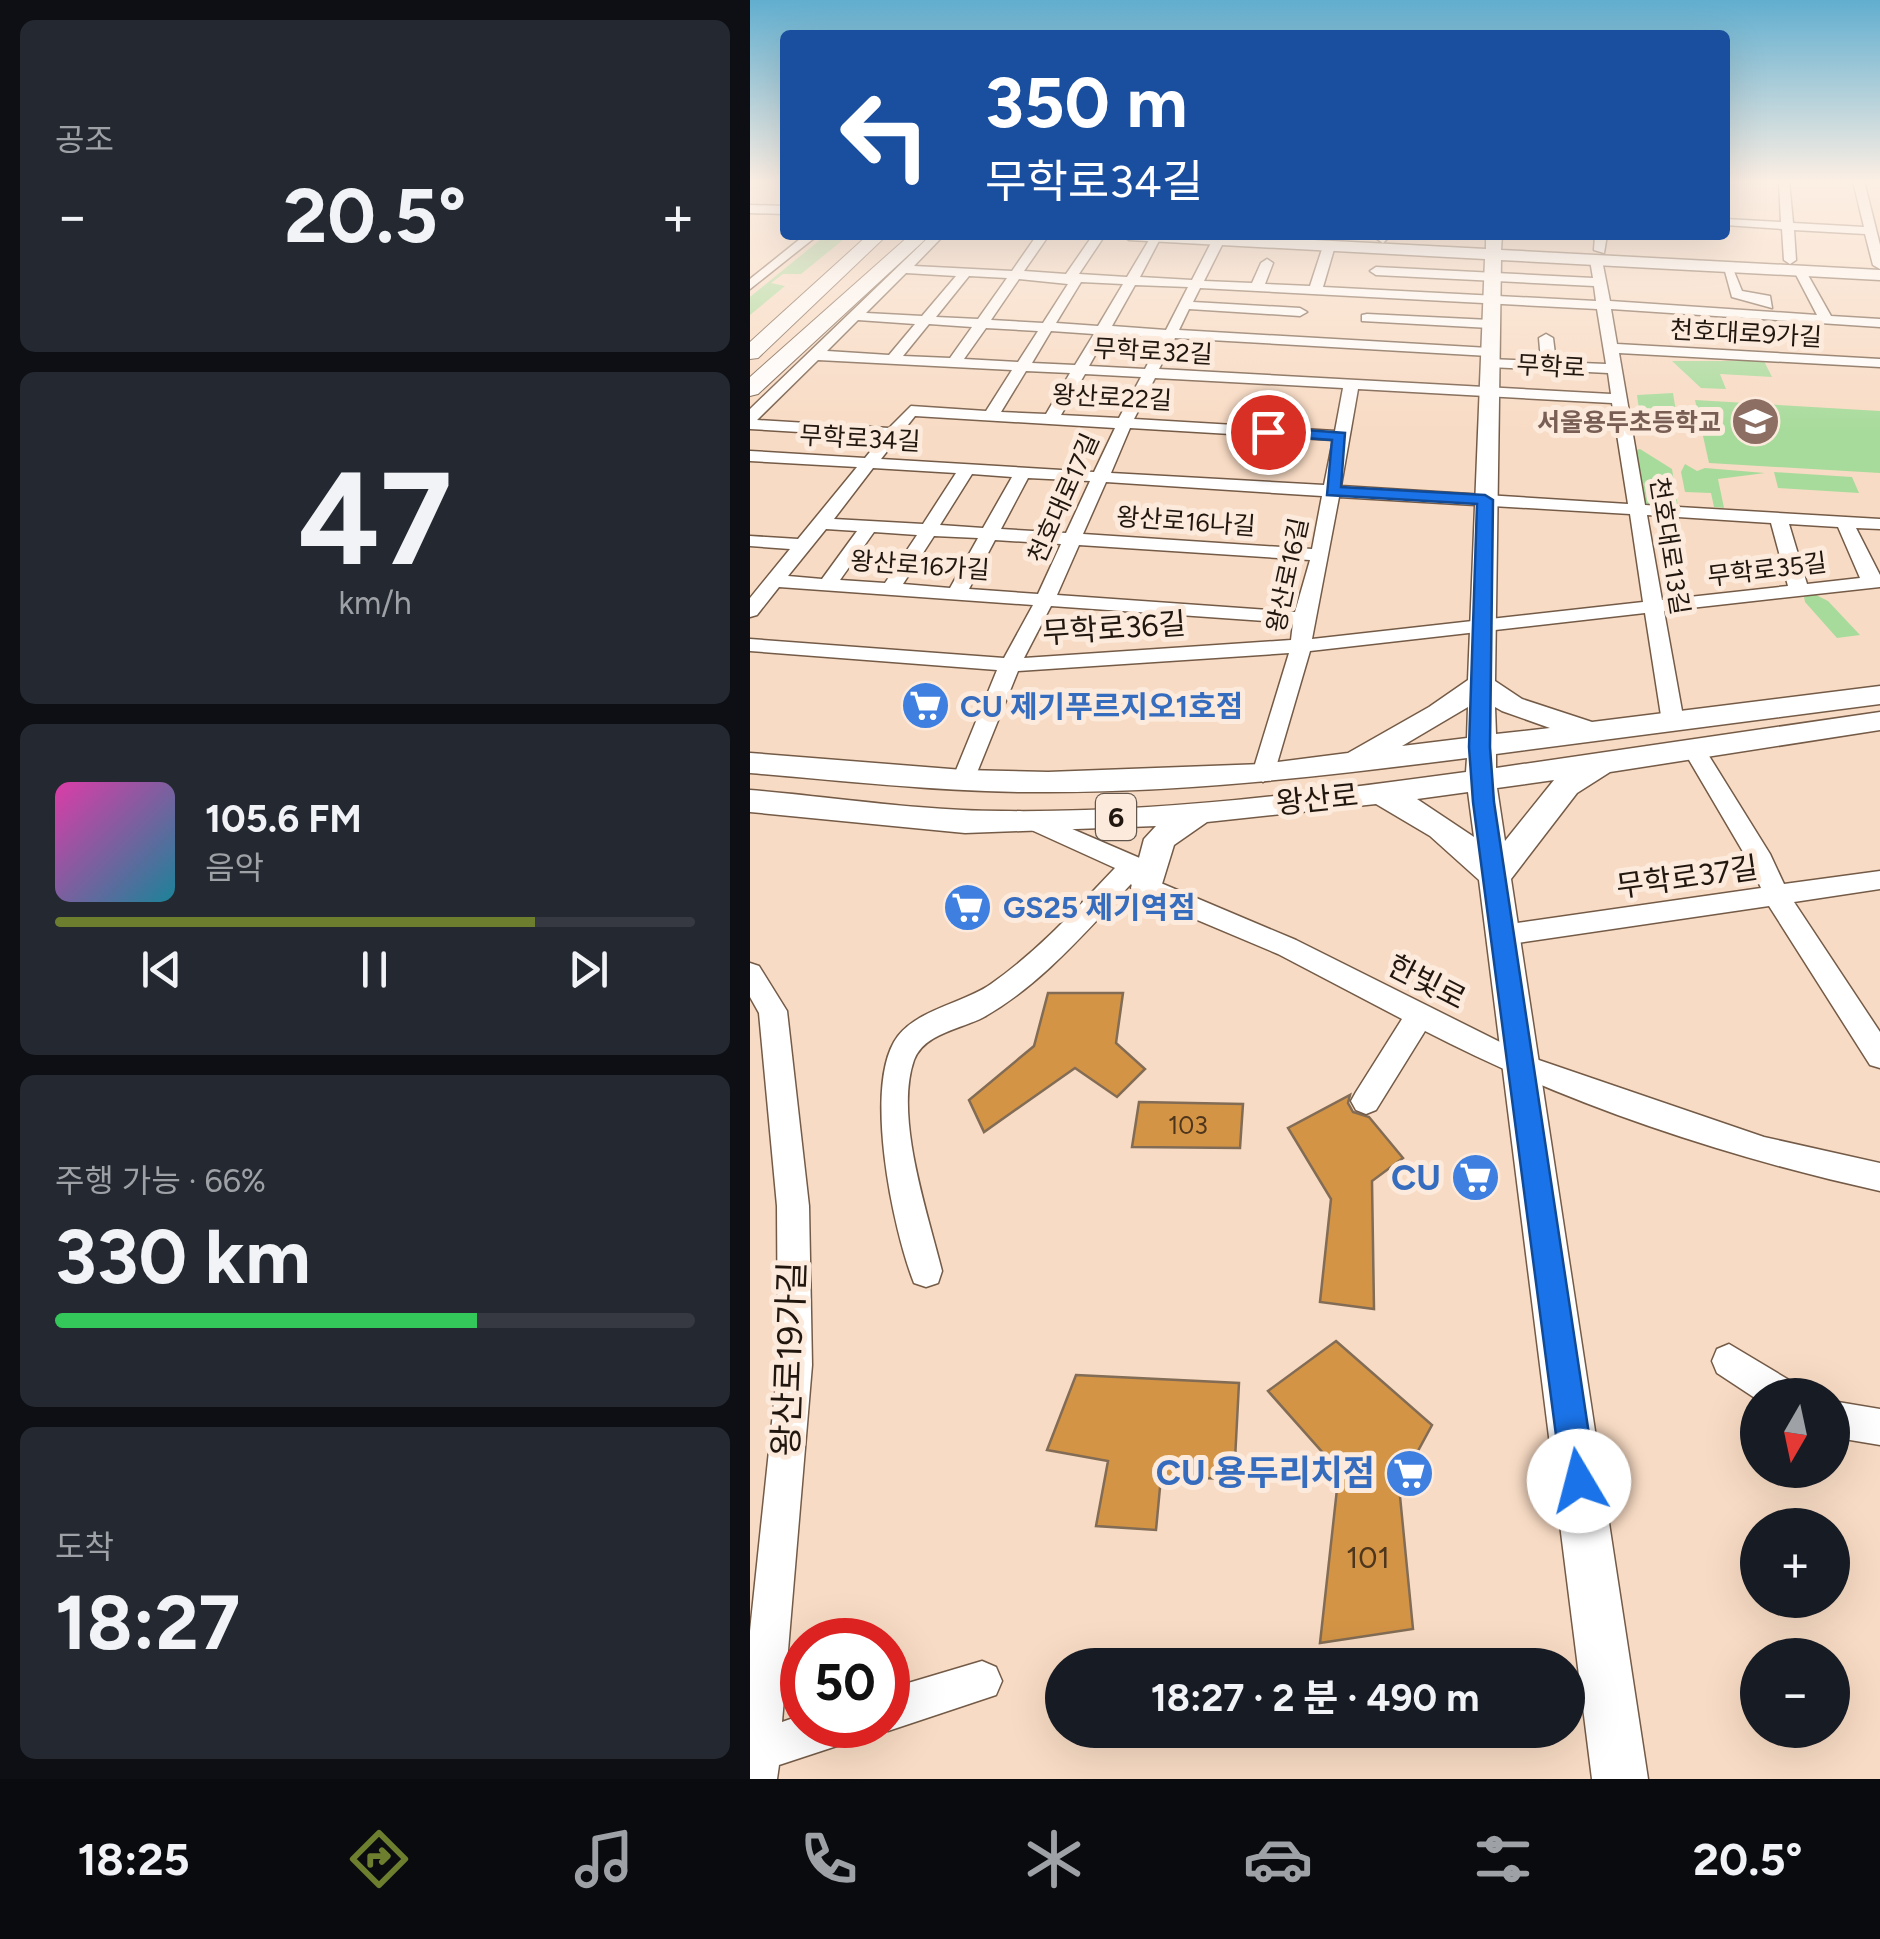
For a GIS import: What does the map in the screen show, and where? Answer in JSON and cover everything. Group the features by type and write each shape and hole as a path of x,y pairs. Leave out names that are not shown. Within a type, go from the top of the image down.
{"highway":[{"path":"750,353 847,264"},
{"path":"750,362 856,264"},
{"path":"750,380 872,264"},
{"path":"750,389 890,264"}],"main road":[{"name":"무학로","path":"1491,264 1482,778 1620,1779"},
{"path":"1707,264 1795,265"},
{"path":"1784,264 1879,273"},
{"path":"1344,765 1440,714 1481,684 1512,705 1594,732"},
{"name":"왕산로","path":"750,763 963,780 1048,782 1263,774 1880,695"},
{"name":"왕산로","path":"753,805 966,821 1035,822 1202,812 1482,778 1880,721"},
{"path":"1377,792 1420,811 1444,828 1495,876 1566,786 1610,760"},
{"path":"1140,877 1160,840 1202,812"}],"street":[{"path":"750,285 776,264"},
{"path":"750,421 907,264"},
{"path":"955,362 1022,264"},
{"path":"1069,279 1079,264"},
{"path":"1052,418 1140,264"},
{"name":"천호대로17길","path":"963,780 1010,664 1046,598 1124,422 1205,264"},
{"path":"1257,287 1267,264"},
{"path":"1291,338 1322,264"},
{"path":"1358,344 1378,264"},
{"path":"1376,271 1449,264"},
{"path":"902,269 1371,294 1477,264"},
{"path":"1495,264 1542,309 1677,304 1880,323"},
{"path":"1511,264 1600,282"},
{"name":"천호대로13길","path":"1599,264 1651,608 1673,722"},
{"path":"1795,265 1826,319"},
{"path":"1727,267 1737,294 1766,302"},
{"path":"893,359 965,273"},
{"path":"991,415 1074,283 1069,279"},
{"path":"1182,305 1300,312"},
{"path":"854,316 1291,338 1489,358"},
{"path":"1217,334 1226,318"},
{"name":"무학로","path":"1367,318 1490,324"},
{"path":"1546,338 1549,366"},
{"name":"천호대로9가길","path":"1610,348 1880,363"},
{"name":"무학로32길","path":"814,355 1489,392"},
{"name":"무학로","path":"1489,358 1614,370"},
{"name":"왕산로16길","path":"1263,774 1302,646 1303,618 1320,555 1352,385"},
{"name":"무학로","path":"1489,392 1619,399"},
{"name":"왕산로22길","path":"750,610 911,411 1340,436"},
{"path":"750,421 892,433"},
{"name":"무학로34길","path":"753,459 1101,476 1880,524"},
{"path":"891,588 967,469"},
{"path":"957,593 1023,472"},
{"path":"1779,519 1799,590"},
{"name":"왕산로16나길","path":"819,522 1320,555"},
{"path":"1846,522 1876,582"},
{"path":"827,585 870,526"},
{"path":"750,541 803,545"},
{"name":"왕산로16가길","path":"773,581 1303,618"},
{"name":"무학로35길","path":"1482,628 1876,582"},
{"name":"무학로36길","path":"750,645 1010,664 1302,646 1482,628"},
{"path":"1692,748 1761,860 1777,897 1869,1020 1880,1056"},
{"name":"한빛로","path":"1035,822 1521,1067 1764,1151 1880,1177"},
{"path":"926,1272 900,1151 896,1095 900,1058 922,1030 970,1010 1017,982 1140,877"},
{"name":"무학로37길","path":"1503,935 1880,880"},
{"name":"왕산로19가길","path":"750,974 773,1011 793,1206 794,1365 757,1764"},
{"path":"1366,1101 1420,1015"},
{"path":"1729,1361 1756,1378"},
{"path":"1850,1422 1880,1427"},
{"path":"910,1703 982,1681"},
{"name":"왕산로19가길","path":"757,1764 791,1748"}],"green space":[{"path":"790,264 813,264 801,274 783,274 771,283 785,286 750,315 750,297"},
{"path":"1672,361 1764,361 1772,377 1720,374 1726,389 1701,388"},
{"path":"1673,393 1678,424 1641,423 1637,395"},
{"path":"1695,400 1880,411 1880,473 1709,463"},
{"path":"1636,450 1672,469 1678,507 1645,505"},
{"path":"1685,464 1697,471 1705,468 1765,473 1718,479 1724,508 1714,507 1711,493 1685,492 1681,472"},
{"path":"1774,472 1852,477 1859,493 1778,488"},
{"path":"1814,594 1828,601 1860,635 1837,638 1805,602 1804,597"}],"pier":[{"path":"846,264 885,264 831,326 750,400 750,340 769,322 783,322"}],"building":[{"path":"1048,993 1123,993 1116,1043 1145,1069 1117,1097 1075,1068 984,1132 969,1100 1034,1046"},
{"path":"1350,1095 1348,1103 1353,1112 1369,1117 1403,1158 1372,1181 1374,1309 1320,1302 1331,1199 1288,1128"},
{"path":"1139,1102 1243,1104 1240,1148 1132,1147"},
{"path":"1336,1341 1432,1425 1399,1486 1413,1629 1320,1643 1339,1471 1268,1391"},
{"path":"1076,1375 1239,1383 1234,1479 1161,1477 1156,1530 1096,1526 1108,1461 1047,1450"}],"place":[{"name":"서울용두초등학교","path":"1756,422"},
{"name":"CU 제기푸르지오1호점","path":"925,706"},
{"name":"GS25 제기역점","path":"968,907"},
{"name":"CU","path":"1476,1178"},
{"name":"CU 용두리치점","path":"1410,1473"}],"route":[{"path":"1268,432 1340,436 1332,491 1485,500 1480,747 1484,802 1579,1481"}]}
